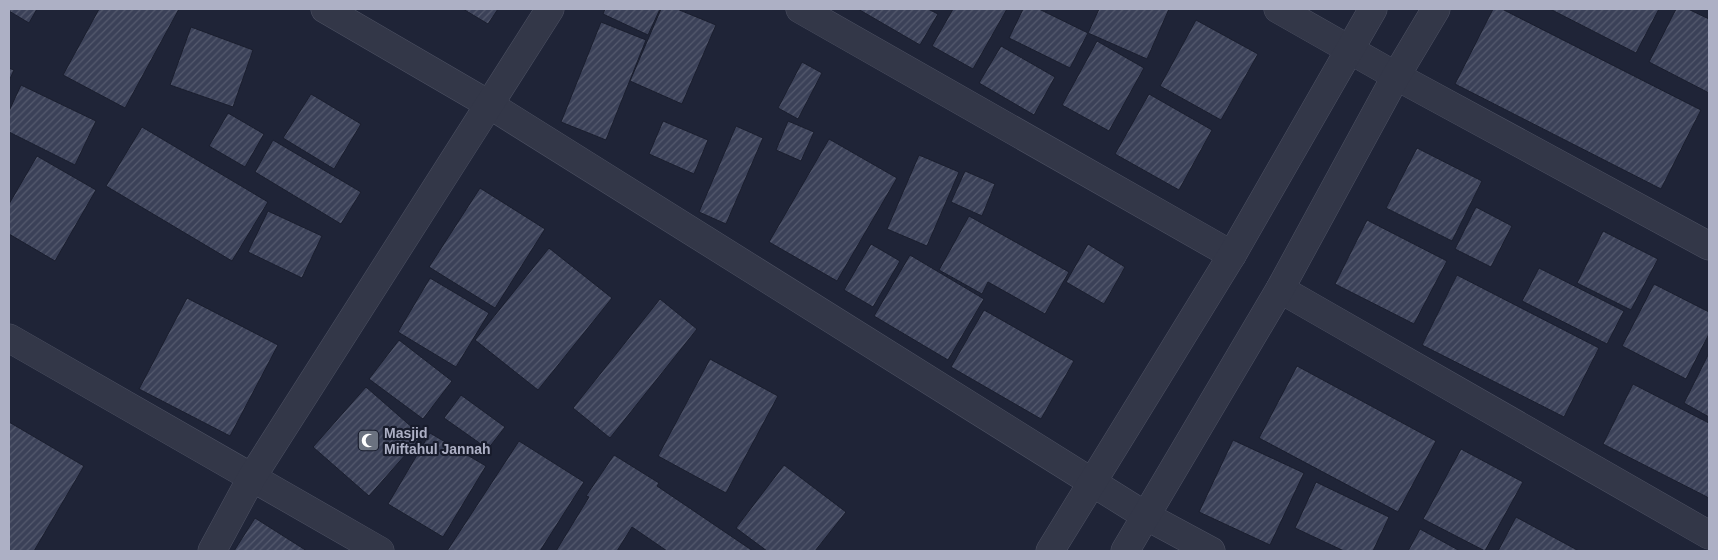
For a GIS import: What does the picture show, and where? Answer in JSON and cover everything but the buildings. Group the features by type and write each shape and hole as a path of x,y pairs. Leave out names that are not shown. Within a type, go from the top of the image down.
{"street":[{"path":"325,9 490,105 1146,516 1211,551"},
{"path":"212,551 252,477 550,9"},
{"path":"800,9 1232,255"},
{"path":"1278,9 1396,76 1709,246"},
{"path":"1050,551 1232,255 1372,9"},
{"path":"1125,551 1280,289 1396,76 1436,9"},
{"path":"1280,289 1709,535"},
{"path":"9,338 380,551"}],"place":[{"name":"Masjid Miftahul Jannah","path":"368,441"}]}
